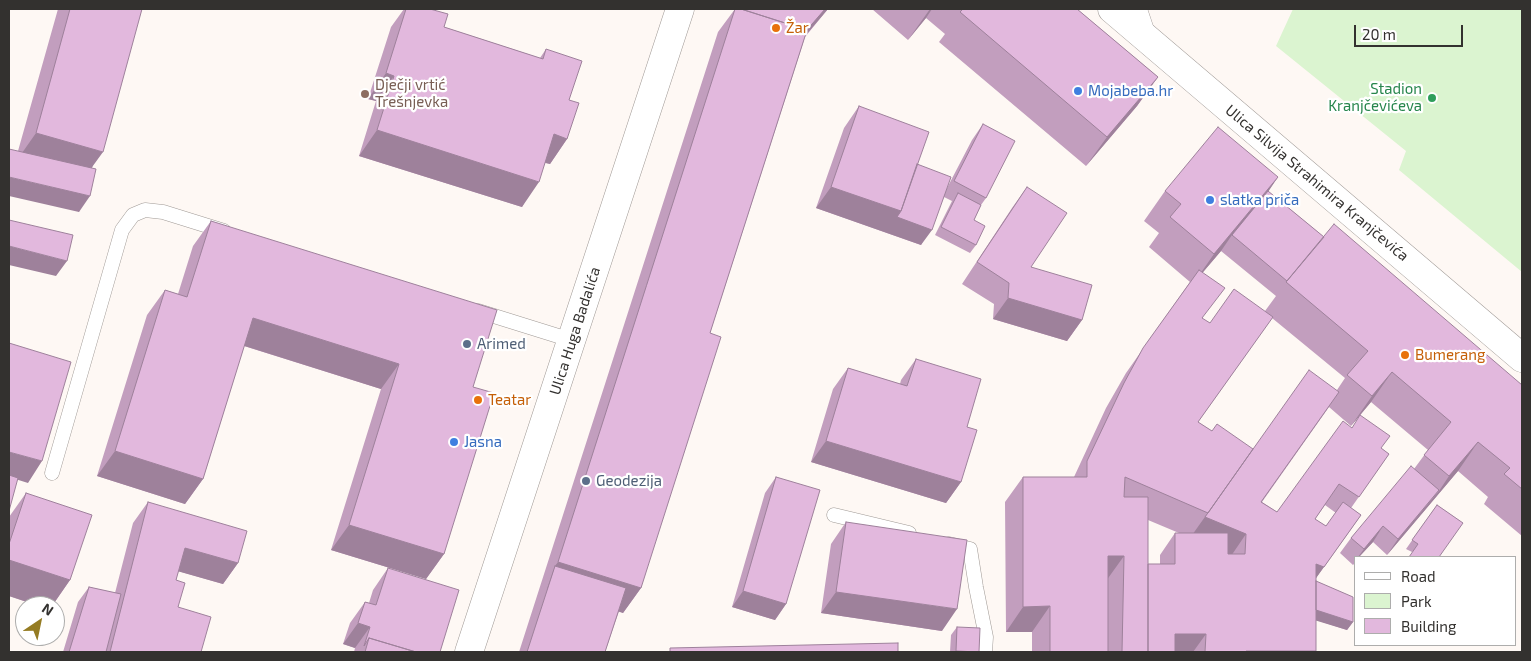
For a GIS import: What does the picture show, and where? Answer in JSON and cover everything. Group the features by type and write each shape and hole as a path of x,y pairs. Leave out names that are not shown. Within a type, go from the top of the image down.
{"street":[{"name":"Ulica Huga Badalića","path":"470,652 680,9"},
{"name":"Ulica Silvija Strahimira Kranjčevića","path":"1112,9 1522,358"}],"lane":[{"path":"1140,9 1150,41"},
{"path":"52,473 122,230 133,214 145,210 163,212 237,236"},
{"path":"462,306 572,340"},
{"path":"834,515 970,549 986,637 985,652"}],"green space":[{"name":"Stadion Kranjčevićeva","path":"1293,9 1522,9 1522,272 1399,170 1406,151 1276,46"}],"building":[{"path":"70,9 142,9 103,152 36,133"},
{"path":"406,9 430,9 448,14 444,27 543,59 546,49 582,61 569,100 579,103 567,139 554,134 539,182 377,130 394,76 386,73"},
{"path":"735,9 741,9 807,30 710,333 721,337 641,588 558,562"},
{"path":"741,9 825,9 807,30"},
{"path":"963,9 1077,9 1158,77 1107,137 960,12"},
{"path":"859,106 929,132 901,211 831,187"},
{"path":"983,124 1015,141 986,198 954,181"},
{"path":"1218,127 1278,177 1214,254 1170,217 1181,204 1165,191"},
{"path":"9,149 96,169 90,196 9,177"},
{"path":"917,164 951,177 932,230 897,217 901,211"},
{"path":"1027,187 1067,213 1031,267 1092,285 1082,320 1008,298 1009,283 977,262"},
{"path":"1268,191 1324,237 1287,281 1232,235"},
{"path":"958,193 981,205 974,220 985,226 976,245 941,227"},
{"path":"9,220 73,235 67,261 9,246"},
{"path":"211,221 497,310 473,387 494,393 444,554 349,525 399,364 253,318 203,479 115,451 165,290 187,297"},
{"path":"1334,224 1522,385 1522,489 1504,474 1510,468 1478,442 1449,476 1424,455 1451,422 1392,372 1372,396 1347,375 1368,351 1286,282"},
{"path":"1199,270 1225,288 1202,318 1210,323 1234,289 1273,317 1198,422 1212,431 1217,424 1253,449 1208,513 1125,477 1124,497 1148,497 1148,652 1122,652 1124,556 1108,556 1108,652 1050,652 1050,606 1023,607 1023,477 1087,477 1087,461 1124,383 1143,348"},
{"path":"9,343 71,362 42,461 9,452"},
{"path":"916,359 981,379 967,427 977,430 961,482 826,441 848,368 907,386"},
{"path":"1309,370 1339,392 1261,502 1277,512 1343,421 1352,428 1360,415 1390,436 1381,448 1389,454 1359,497 1339,484 1315,519 1326,526 1343,502 1361,515 1324,567 1316,564 1316,651 1205,652 1206,634 1175,634 1175,652 1148,652 1148,564 1175,564 1175,533 1228,533 1228,554 1245,554 1246,534 1205,517"},
{"path":"1411,466 1439,490 1398,539 1383,526 1364,549 1351,538"},
{"path":"9,475 18,478 9,511"},
{"path":"776,477 820,490 786,604 743,591"},
{"path":"26,493 92,515 70,580 9,560 9,544"},
{"path":"148,502 247,531 238,563 185,548 176,580 185,583 178,607 211,617 201,652 110,652"},
{"path":"1437,505 1463,523 1440,556 1410,556 1418,544 1412,540"},
{"path":"846,522 967,540 957,609 836,592"},
{"path":"555,566 626,588 605,652 527,652"},
{"path":"388,568 459,590 440,652 416,652 369,638 364,646 370,627 358,623 365,602 376,605"},
{"path":"1316,581 1353,597 1353,622 1316,610"},
{"path":"89,587 121,594 106,652 69,652"},
{"path":"957,627 980,628 979,652 956,651"},
{"path":"369,638 416,652 365,652"},
{"path":"898,643 898,652 670,652 670,648"}],"place":[{"name":"Žar","path":"776,28"},
{"name":"Mojabeba.hr","path":"1078,91"},
{"name":"Dječji vrtić Trešnjevka","path":"365,94"},
{"name":"Stadion Kranjčevićeva","path":"1432,98"},
{"name":"slatka priča","path":"1210,200"},
{"name":"Arimed","path":"467,344"},
{"name":"Bumerang","path":"1405,355"},
{"name":"Teatar","path":"478,400"},
{"name":"Jasna","path":"454,442"},
{"name":"Geodezija","path":"586,481"}]}
